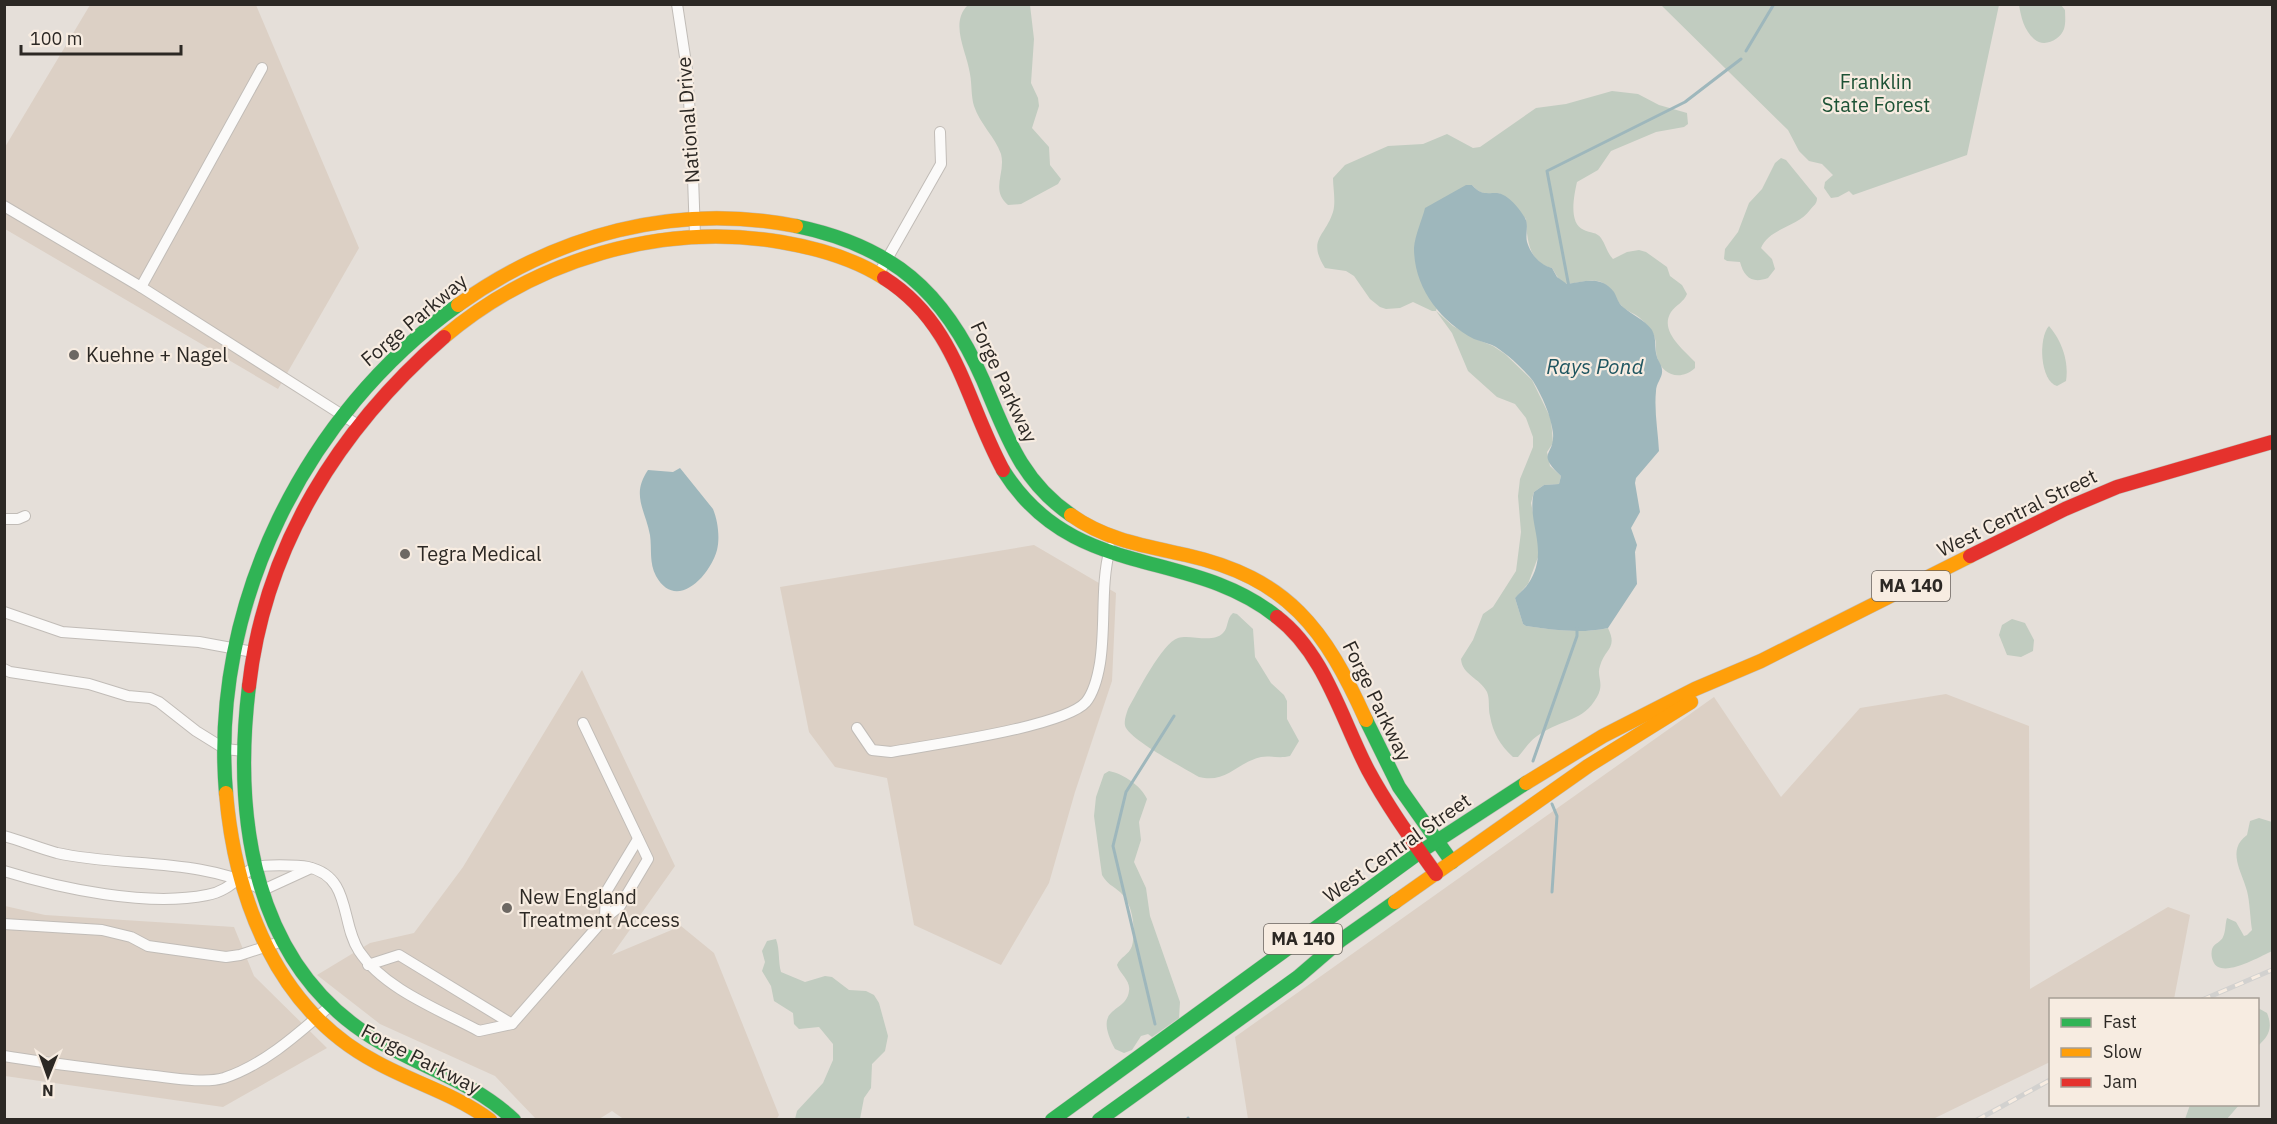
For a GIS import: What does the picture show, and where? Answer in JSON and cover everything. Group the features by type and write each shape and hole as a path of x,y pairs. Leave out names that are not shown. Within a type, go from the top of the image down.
{"street":[{"name":"National Drive","path":"677,4 687,70 695,236"},
{"path":"141,287 262,68"},
{"path":"878,275 941,164 940,132"},
{"path":"4,206 141,287 358,424"},
{"name":"Forge Parkway","path":"490,1119 464,1102 374,1061 344,1041 318,1017 287,982 257,930 240,878 228,814 225,749 229,696 236,647 250,590 267,543 302,474 323,441 387,364 460,302 494,280 538,257 603,232 694,219 776,222 856,244 887,260 922,284 949,314 970,348 1007,439 1025,472 1038,488 1066,512 1099,532 1136,544 1212,561 1250,575 1283,596 1313,624 1335,655 1395,782 1452,862"},
{"name":"Forge Parkway","path":"514,1119 483,1092 362,1032 330,1006 305,977 276,928 256,866 246,817 244,751 246,699 253,652 278,566 302,512 330,463 358,424 419,359 463,321 513,290 549,272 594,255 661,239 740,236 797,245 856,263 878,275 917,306 942,336 961,371 998,462 1020,494 1051,523 1082,543 1108,553 1215,581 1233,588 1267,607 1296,632 1308,646 1329,682 1368,768 1388,804 1436,874"},
{"name":"West Central Street","path":"1052,1119 1184,1027 1437,840 1557,762 1603,736 1695,689 1756,663 2071,506 2117,487 2272,442"},
{"path":"4,519 18,519 25,516"},
{"path":"857,728 872,750 891,752 1050,721 1077,709 1086,702 1093,689 1100,663 1102,609 1108,553 1113,536"},
{"path":"4,612 62,632 199,642 236,647 253,652"},
{"name":"West Central Street","path":"1099,1119 1298,977 1341,940 1597,760 1756,663"},
{"path":"4,669 10,672 89,684 128,696 150,698 225,749 244,751"},
{"path":"4,871 69,889 127,896 177,898 208,895 226,889 256,866 306,866 331,879 339,890 355,945 368,965 390,983 479,1031 512,1024 605,918 620,906 648,859 583,723"},
{"path":"4,836 57,853 149,865 199,868 240,878 263,890 311,868"},
{"path":"605,918 606,892 638,839"},
{"path":"4,924 102,930 131,937 148,946 226,957 267,948 283,941"},
{"path":"368,965 399,955 512,1024"},
{"path":"4,1056 169,1077 207,1080 223,1078 252,1065 283,1046 330,1006"}],"shaded area":[{"path":"90,5 256,5 359,248 278,389 5,229 5,147"},
{"path":"1034,545 1116,593 1112,681 1075,792 1049,883 1001,965 914,925 887,778 835,767 809,732 780,587"},
{"path":"582,670 675,866 612,955 681,926 714,953 779,1115 776,1120 625,1120 612,1111 599,1119 536,1119 495,1076 380,1024 317,975 370,943 414,933 463,867"},
{"path":"1946,694 2029,726 2030,989 2168,907 2190,915 2174,998 2049,998 2049,1062 1933,1119 1248,1119 1235,1037 1714,697 1781,797 1860,708"},
{"path":"5,906 45,915 234,927 254,976 327,1048 223,1107 5,1076"}],"green space":[{"path":"968,5 1030,5 1034,39 1031,83 1039,106 1032,128 1049,147 1050,165 1061,179 1058,184 1021,204 1008,205 1000,193 1001,154 974,106 970,74 959,29 963,12"},
{"name":"Franklin State Forest","path":"1661,5 1999,5 1967,155 1853,195 1849,191 1831,198 1824,188 1825,182 1833,175 1822,164 1809,161 1799,151 1788,130"},
{"path":"2019,5 2061,5 2065,10 2065,24 2062,33 2051,42 2038,42 2025,27"},
{"path":"1612,91 1638,94 1659,105 1687,113 1688,124 1684,127 1656,132 1611,151 1598,170 1577,182 1573,209 1579,227 1599,236 1613,259 1627,252 1639,250 1646,252 1667,267 1670,276 1682,285 1687,294 1671,312 1668,326 1674,339 1695,362 1695,368 1690,372 1678,375 1663,369 1656,355 1656,341 1650,329 1640,318 1622,307 1609,287 1597,281 1564,283 1552,268 1538,261 1534,256 1527,235 1526,219 1499,193 1484,193 1472,185 1436,311 1413,302 1400,308 1380,307 1370,299 1354,276 1346,271 1325,268 1318,251 1319,238 1333,212 1333,178 1345,165 1388,146 1423,144 1447,134 1473,148 1480,147 1536,108 1566,104"},
{"path":"1781,158 1786,160 1817,200 1805,216 1765,241 1761,248 1772,259 1775,269 1768,278 1753,280 1746,275 1740,262 1724,259 1725,249 1738,232 1749,203 1762,189 1775,163"},
{"path":"1436,311 1453,326 1505,354 1532,380 1551,419 1553,443 1547,452 1550,466 1561,476 1559,484 1544,485 1534,492 1531,503 1539,541 1538,557 1528,584 1515,598 1523,624 1567,631 1608,628 1612,640 1599,670 1599,692 1591,705 1579,716 1536,736 1518,757 1513,757 1504,748 1495,733 1489,713 1487,692 1464,669 1461,659 1473,640 1483,614 1493,607 1516,571 1521,532 1518,496 1520,479 1533,447 1533,437 1526,418 1515,404 1497,397 1468,371 1452,333"},
{"path":"2049,326 2061,345 2066,366 2066,381 2057,386 2047,376 2042,359 2043,340"},
{"path":"1233,613 1253,629 1255,657 1271,683 1284,695 1287,701 1287,719 1299,741 1290,756 1261,757 1217,778 1199,777 1131,734 1126,728 1125,719 1150,669 1172,642 1183,637 1213,638 1218,636 1225,631"},
{"path":"2012,619 2025,623 2034,640 2033,651 2021,657 2007,655 1999,635 2002,625"},
{"path":"1109,771 1131,781 1147,799 1139,822 1141,840 1134,862 1146,888 1150,916 1180,1002 1179,1018 1152,1037 1148,1034 1141,1036 1132,1050 1124,1053 1115,1049 1107,1024 1112,1012 1127,999 1129,987 1117,965 1129,952 1134,932 1128,903 1102,875 1094,816 1096,797 1104,774"},
{"path":"2259,818 2272,822 2272,951 2249,962 2223,968 2217,966 2213,961 2212,948 2223,937 2227,918 2236,922 2244,936 2252,930 2248,896 2236,854 2237,847 2247,835 2250,821"},
{"path":"776,939 781,972 805,982 825,976 832,977 849,990 866,991 874,995 879,1003 888,1036 885,1051 872,1064 871,1088 864,1098 860,1119 795,1119 797,1111 823,1083 833,1060 833,1044 819,1027 799,1029 794,1024 793,1013 774,1001 771,986 762,971 765,962 762,951 767,941"},
{"path":"2259,1009 2267,1013 2269,1018 2270,1027 2265,1039 2259,1045"},
{"path":"2189,1106 2238,1106 2227,1119 2185,1119"}],"water":[{"name":"Rays Pond","path":"1466,185 1472,185 1483,193 1501,194 1517,206 1527,224 1526,236 1531,251 1536,259 1552,268 1557,277 1567,284 1586,281 1604,283 1614,292 1621,305 1646,323 1654,333 1656,354 1662,370 1656,388 1659,451 1636,478 1635,483 1640,512 1631,528 1637,545 1635,552 1637,584 1608,628 1567,631 1523,624 1515,598 1528,584 1535,572 1538,560 1532,504 1534,492 1544,485 1559,484 1561,476 1553,468 1548,458 1553,441 1550,419 1536,387 1520,367 1497,348 1462,332 1440,313 1424,290 1415,263 1414,248 1425,208"},
{"path":"680,468 713,509 718,540 713,560 700,579 682,590 673,591 664,586 654,571 650,535 641,502 640,487 648,470 673,472"}],"waterway":[{"path":"1746,51 1774,4"},
{"path":"1569,287 1547,171 1685,102 1741,59"},
{"path":"1533,761 1577,636 1577,628"},
{"path":"1155,1024 1113,846 1126,792 1174,716"},
{"path":"1552,804 1557,816 1552,892"}],"railway":[{"path":"2207,998 2272,970"},
{"path":"1977,1120 2049,1081"}],"traffic: fast":[{"path":"796,226 860,246 887,260 911,277 932,297 951,321 968,349 1008,437 1027,471 1039,487 1071,515"},
{"path":"226,793 225,723 234,653 252,585 279,519 313,458 355,401 403,350 458,305"},
{"path":"1003,470 1031,506 1063,530 1097,547 1206,580 1243,595 1277,617"},
{"path":"249,686 245,735 245,785 249,835 260,883 276,928 300,970 332,1007 373,1038 464,1085 498,1106 514,1120"},
{"path":"1366,720 1399,787 1452,862"},
{"path":"1052,1120 1420,852 1526,783"},
{"path":"1099,1120 1298,977 1341,940 1395,902"}],"traffic: slow":[{"path":"458,305 535,260 576,243 618,230 662,222 706,218 751,220 796,226"},
{"path":"444,337 480,310 519,286 560,267 602,253 646,243 691,237 736,237 781,242 834,255 884,278"},
{"path":"1071,515 1084,524 1112,536 1221,565 1277,593 1299,612 1318,634 1335,659 1366,720"},
{"path":"1526,783 1603,736 1695,689 1761,661 1970,556"},
{"path":"1395,902 1588,766 1691,702"},
{"path":"226,793 239,872 251,911 267,948 287,982 312,1013 342,1040 376,1062 463,1103 490,1120"}],"traffic: jam":[{"path":"884,278 909,297 944,341 957,365 1003,470"},
{"path":"249,686 258,634 271,585 290,538 313,493 340,451 371,411 444,337"},
{"path":"1970,556 2065,509 2117,487 2272,442"},
{"path":"1277,617 1294,632 1320,668 1368,770 1400,823 1436,874"}],"place":[{"name":"Kuehne + Nagel","path":"74,355"},
{"name":"Tegra Medical","path":"405,554"},
{"name":"New England Treatment Access","path":"507,908"}]}
